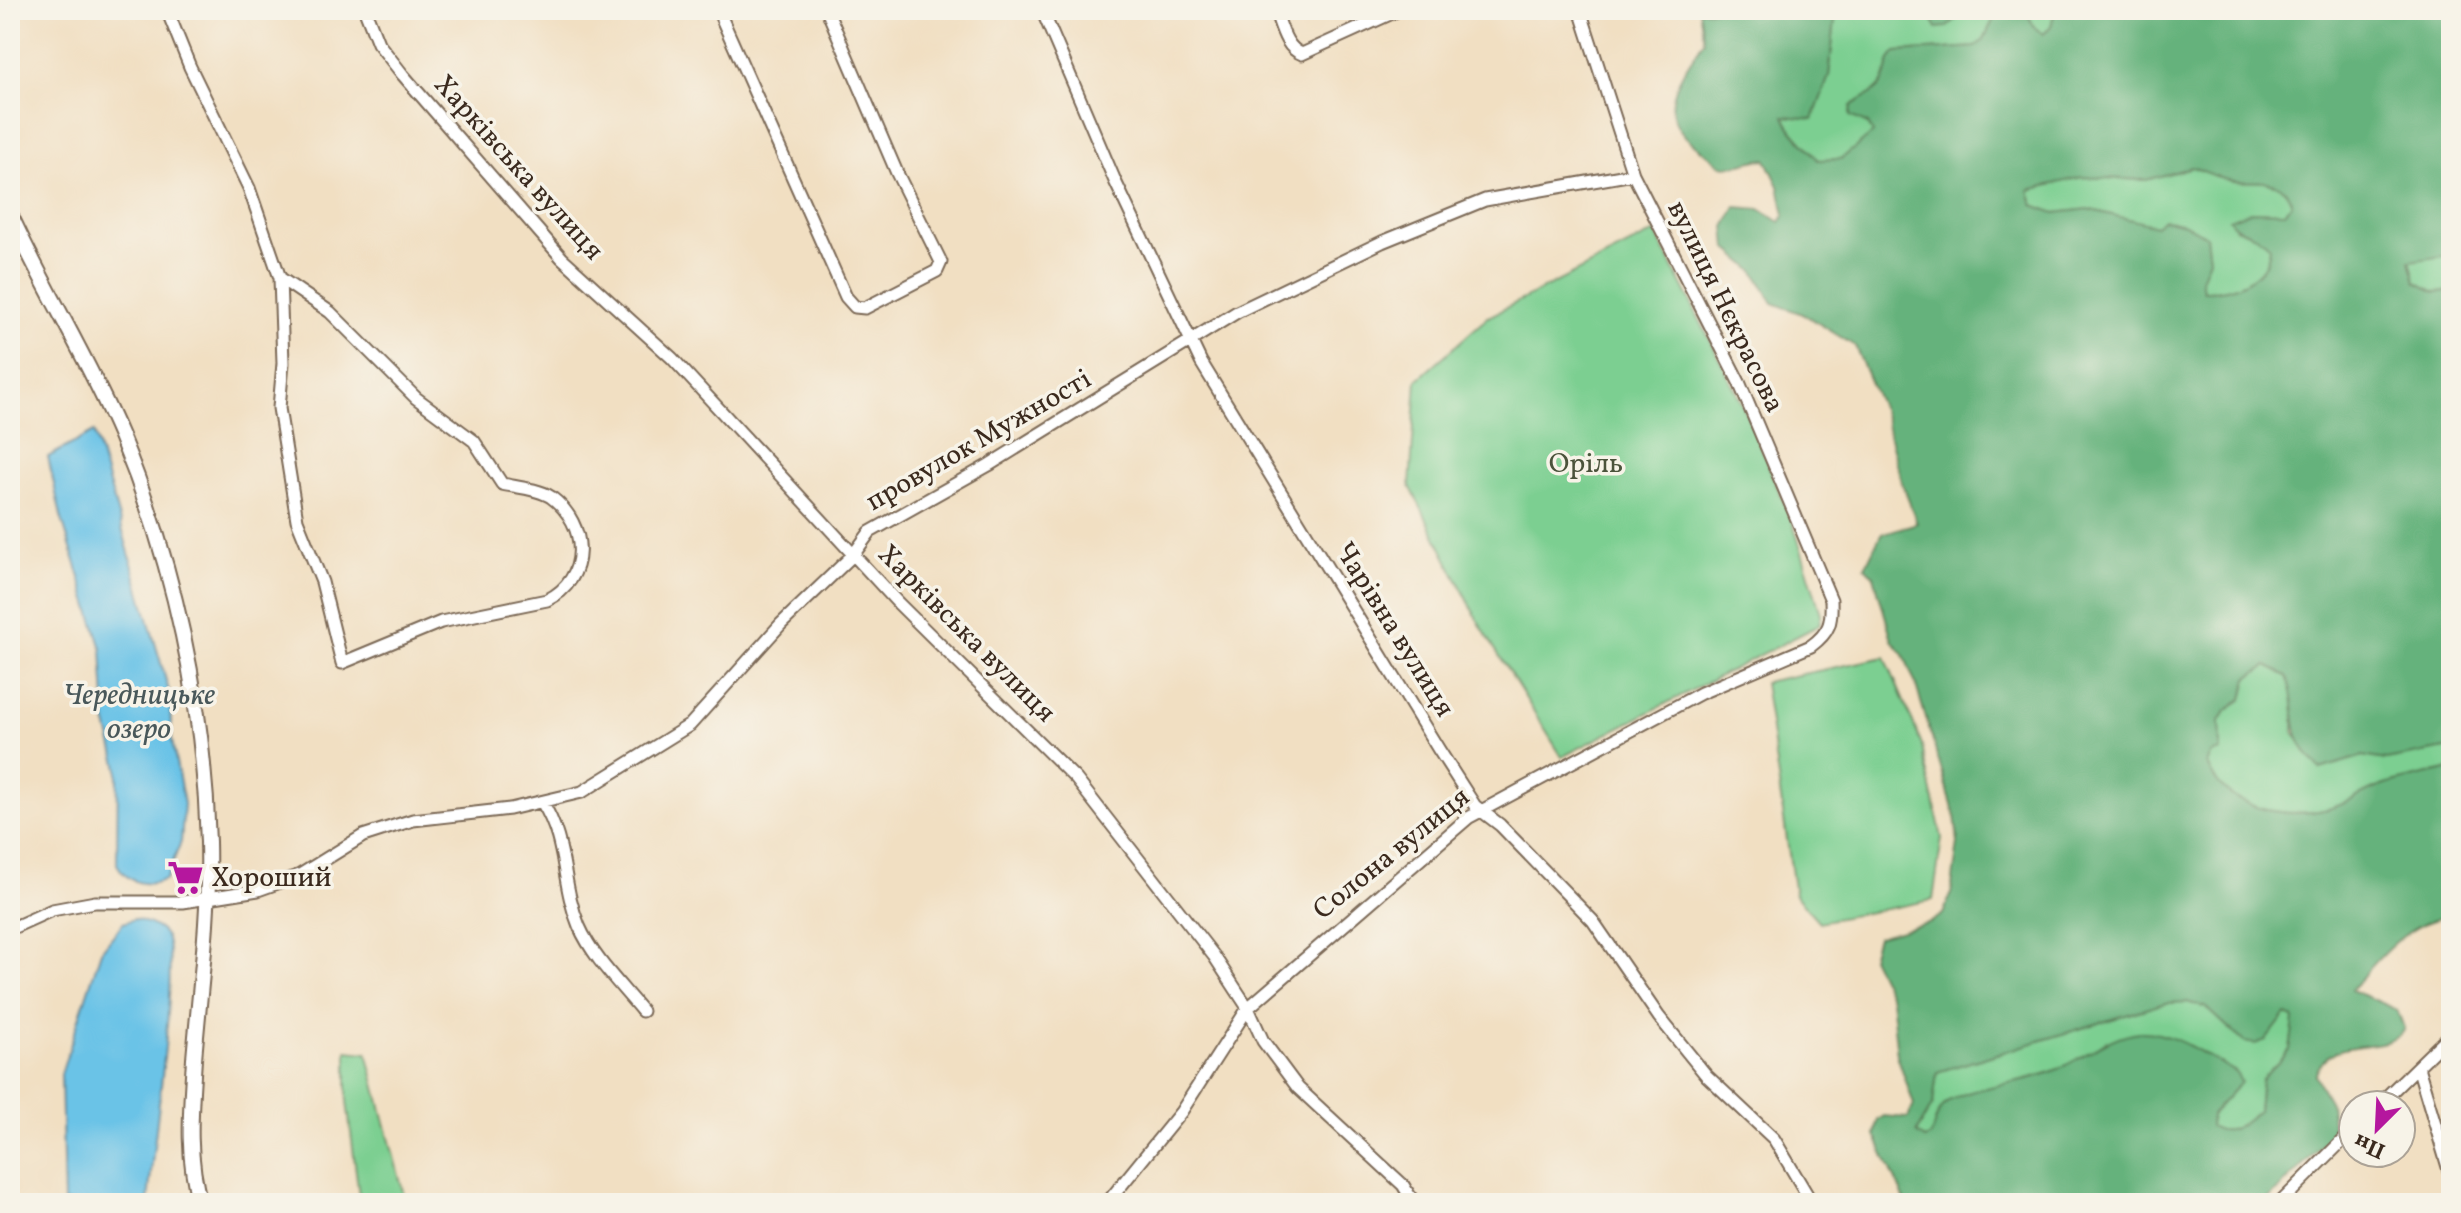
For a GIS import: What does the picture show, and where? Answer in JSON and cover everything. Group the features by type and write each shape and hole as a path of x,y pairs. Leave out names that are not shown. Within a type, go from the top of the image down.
{"main road":[{"path":"10,214 120,434 139,483 179,622 199,712 208,845 190,1149 200,1203"}],"street":[{"path":"167,10 190,67 249,188 280,278 283,363 279,408 297,520 322,582 342,663 441,622 547,600 562,593 577,573 580,553 566,512 549,496 502,484 474,441 416,398 330,312 280,278"},
{"name":"Харківська вулиця","path":"365,10 378,43 403,75 554,249 672,358 853,555 1076,779 1214,956 1248,1008 1263,1041 1298,1088 1403,1185 1414,1203"},
{"path":"718,10 846,297 855,307 865,308 937,271 941,262 897,173 827,10"},
{"name":"Чарівна вулиця","path":"1042,10 1072,85 1191,343 1225,405 1439,750 1482,810 1593,921 1659,1017 1706,1075 1774,1139 1812,1203"},
{"path":"1275,10 1288,43 1294,51 1302,54 1399,10"},
{"name":"вулиця Нєкрасова","path":"1580,10 1633,174 1739,382 1831,600 1832,621"},
{"name":"провулок Мужності","path":"10,929 52,910 95,902 206,901 258,890 300,875 363,836 413,820 510,809 582,792 690,725 781,624 853,555 870,532 1191,343 1237,312 1382,242 1485,200 1633,174"},
{"name":"Солона вулиця","path":"1107,1203 1181,1112 1248,1008 1365,904 1482,810 1701,693 1811,646 1825,636 1832,621"},
{"path":"542,802 562,842 578,925 593,950 642,1011"},
{"path":"2395,1089 2451,1034"},
{"path":"2418,1067 2451,1177"},
{"path":"2280,1203 2337,1146"}],"green space":[{"path":"1699,10 1836,10 1829,76 1813,119 1784,116 1794,133 1818,160 1841,159 1873,133 1868,124 1850,116 1851,106 1880,86 1896,52 1976,47 1984,39 1998,10 2025,10 2035,28 2044,34 2051,26 2055,10 2163,16 2185,10 2451,10 2451,255 2410,261 2416,282 2436,292 2451,291 2451,748 2386,760 2363,756 2320,769 2297,734 2287,676 2267,666 2248,678 2243,699 2226,711 2220,721 2221,751 2211,754 2207,764 2215,780 2241,801 2258,808 2293,813 2328,809 2379,787 2451,769 2451,916 2435,919 2407,933 2383,954 2351,990 2397,1010 2404,1029 2396,1038 2345,1048 2322,1062 2315,1076 2330,1103 2333,1134 2265,1203 1906,1203 1875,1135 1878,1120 1884,1116 1908,1118 1914,1105 1897,1055 1891,998 1871,957 1877,937 1931,922 1943,914 1951,894 1958,843 1955,815 1915,682 1904,655 1892,640 1874,576 1865,567 1881,534 1917,523 1901,480 1884,414 1855,346 1805,315 1773,303 1755,272 1727,248 1725,227 1736,207 1760,209 1780,222 1785,215 1779,186 1766,159 1731,166 1720,165 1686,137 1677,125 1673,112 1676,87 1704,40","holes":["2192,167 2228,180 2274,183 2281,187 2292,204 2284,212 2250,211 2229,219 2270,247 2263,268 2236,286 2203,291 2201,279 2209,259 2206,236 2185,224 2163,219 2156,226 2088,209 2055,213 2033,205 2029,190 2082,177 2146,180","2187,1002 2207,1008 2244,1042 2255,1044 2266,1040 2286,1014 2294,1019 2290,1050 2261,1080 2258,1111 2236,1128 2224,1130 2210,1126 2211,1115 2241,1082 2236,1072 2177,1040 2140,1032 2117,1038 2051,1072 1961,1095 1943,1107 1931,1136 1925,1139 1916,1133 1933,1104 1937,1072 2165,1003"]},
{"path":"1836,10 1935,10 1932,19 1967,10 1998,10 1984,39 1976,47 1896,52 1880,86 1851,106 1850,116 1868,124 1874,133 1841,159 1818,160 1790,127 1784,115 1813,119 1829,76"},
{"path":"1935,10 1967,10 1947,27 1937,28 1932,19"},
{"path":"2025,10 2055,10 2051,27 2044,34 2035,28"},
{"path":"2192,167 2228,180 2274,183 2287,194 2292,204 2284,212 2250,211 2235,228 2264,239 2270,247 2263,268 2236,286 2203,291 2201,279 2209,259 2206,236 2185,224 2156,226 2088,209 2055,213 2033,205 2029,190 2082,177 2146,180"},
{"name":"Оріль","path":"1655,232 1739,397 1793,523 1821,614 1819,625 1562,757 1482,628 1410,486 1417,380 1488,317"},
{"path":"2430,255 2451,255 2451,291 2436,292 2416,282 2410,261"},
{"path":"1885,657 1921,742 1942,838 1933,900 1819,922 1795,895 1764,682"},
{"path":"2267,666 2287,676 2294,698 2294,732 2320,769 2363,756 2386,760 2451,748 2451,769 2388,784 2335,807 2311,812 2275,811 2242,801 2227,792 2207,764 2211,754 2221,751 2220,721 2226,711 2243,699 2248,678"},
{"path":"2187,1002 2207,1008 2244,1042 2266,1040 2286,1014 2295,1019 2290,1050 2261,1080 2258,1111 2236,1128 2224,1130 2210,1126 2211,1115 2241,1082 2106,1041 2078,1061 2048,1073 1950,1100 1937,1116 1931,1136 1925,1139 1916,1133 1933,1104 1937,1072 2165,1003"},
{"path":"347,1051 367,1053 406,1203 360,1203 347,1102"}],"water":[{"name":"Чередницьке озеро","path":"94,432 169,691 172,741 184,804 181,842 166,879 159,882 138,882 126,876 117,864 118,768 106,720 102,649 61,516 48,457"},
{"path":"134,919 152,925 163,933 169,955 167,1022 148,1203 64,1203 61,1074 101,951 123,923"}],"place":[{"name":"Хороший","path":"185,878"}]}
